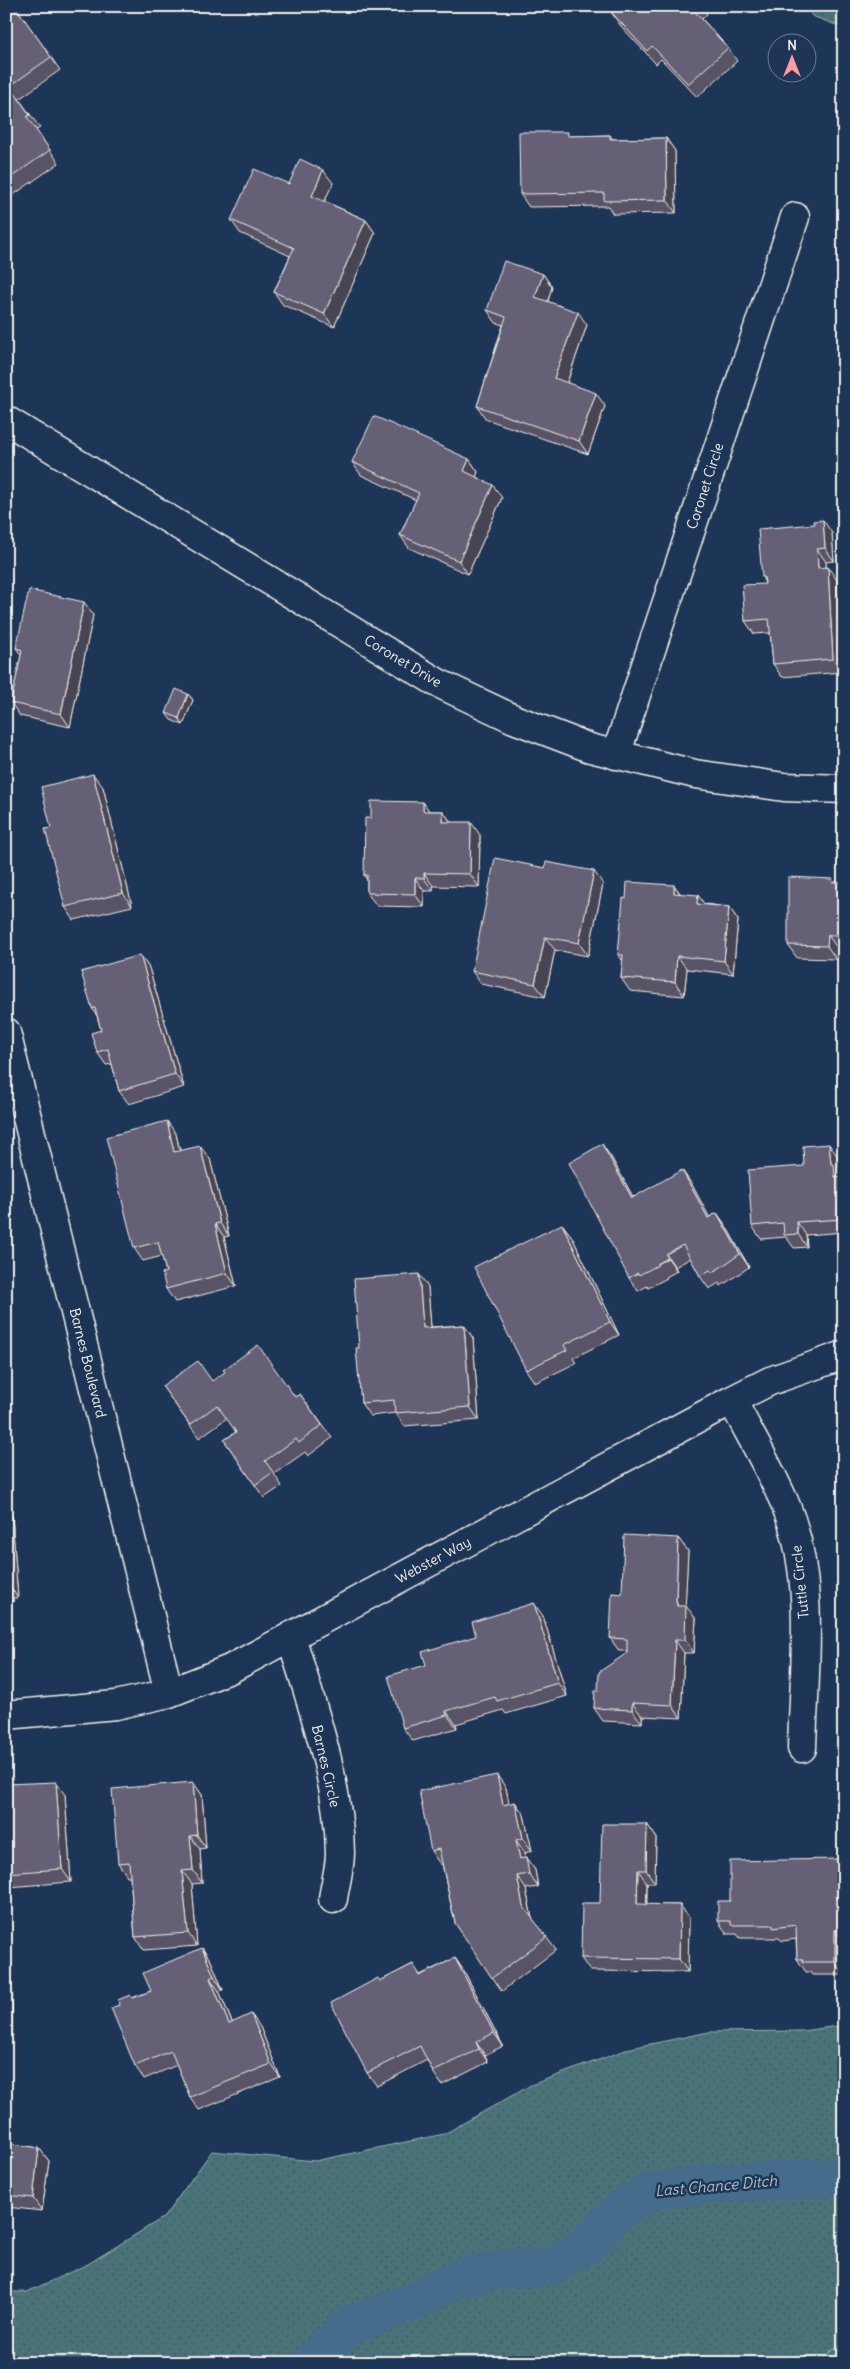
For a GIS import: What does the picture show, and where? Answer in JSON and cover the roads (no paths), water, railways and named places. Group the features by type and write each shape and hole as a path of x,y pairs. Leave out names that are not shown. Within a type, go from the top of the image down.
{"street":[{"name":"Coronet Circle","path":"616,756 795,217"},
{"name":"Coronet Drive","path":"7,422 438,683 514,719 616,756 695,774 784,787 844,788"},
{"name":"Barnes Boulevard","path":"6,1032 169,1693"},
{"name":"Webster Way","path":"6,1715 116,1705 169,1693 230,1669 732,1400 770,1381 844,1356"},
{"name":"Tuttle Circle","path":"732,1400 786,1506 800,1555 805,1606 802,1748"},
{"name":"Barnes Circle","path":"291,1636 323,1746 335,1798 340,1855 332,1899"}],"waterway":[{"name":"Last Chance Ditch","path":"311,2363 348,2326 413,2302 458,2278 502,2269 551,2266 587,2245 616,2213 648,2192 709,2184 844,2177"}]}
